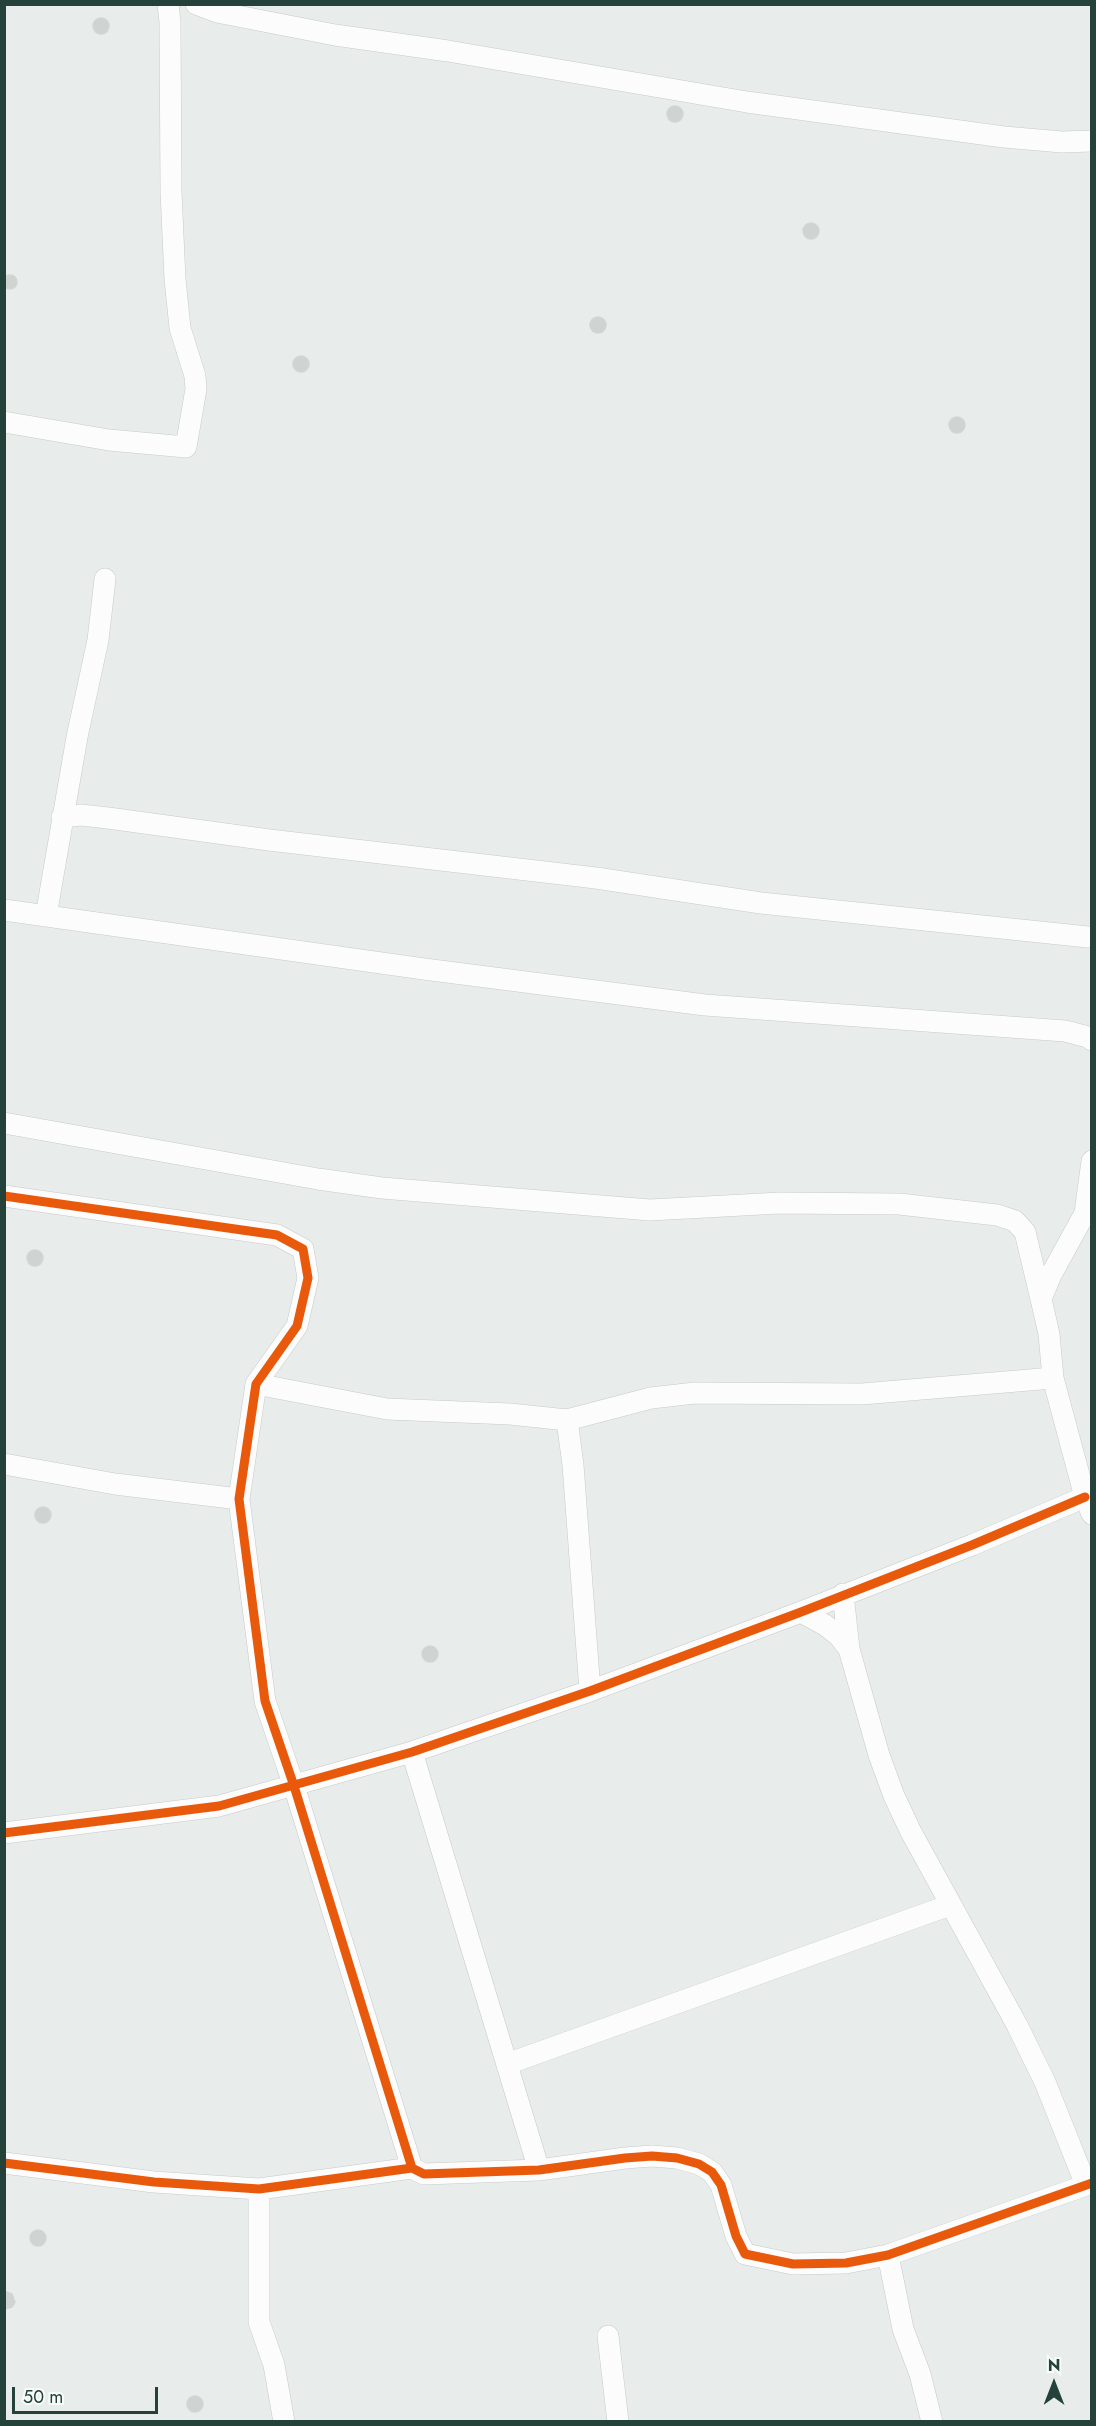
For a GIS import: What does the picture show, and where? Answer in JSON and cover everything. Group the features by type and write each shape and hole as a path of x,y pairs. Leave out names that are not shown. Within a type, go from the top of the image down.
{"street":[{"path":"4,422 109,440 186,447 196,389 195,376 180,328 175,279 168,4"},
{"path":"196,4 218,12 325,33 448,51 735,100 1027,140 1092,141"},
{"path":"46,916 62,817 98,640 105,579"},
{"path":"62,817 81,815 99,817 270,840 586,877 761,903 1088,937"},
{"path":"4,910 435,971 693,1003 1065,1031 1092,1040"},
{"path":"4,1123 318,1179 382,1188 650,1210 770,1204 899,1204 997,1215 1015,1221 1024,1232 1049,1334 1053,1378 1088,1506 972,1545 801,1612 590,1690 412,1752 219,1806 4,1833"},
{"path":"1041,1299 1054,1267 1085,1213 1092,1161"},
{"path":"4,1196 277,1235 303,1249 308,1278 297,1326 256,1384 239,1498 265,1701 294,1786 412,2168"},
{"path":"256,1384 387,1409 510,1414 567,1420 651,1398 695,1394 862,1394 1053,1378"},
{"path":"567,1420 573,1465 590,1690"},
{"path":"4,1464 114,1484 239,1498"},
{"path":"4,2163 154,2182 260,2189 412,2168 424,2174 540,2170 625,2158 652,2156 678,2158 699,2164 712,2172 722,2185 736,2236 745,2254 793,2264 846,2263 888,2255 1089,2184 1045,2082 894,1796 879,1755 849,1649 843,1594"},
{"path":"801,1612 832,1630 849,1649"},
{"path":"412,1752 540,2170"},
{"path":"507,2064 950,1905"},
{"path":"260,2189 260,2322 274,2364 284,2421"},
{"path":"888,2255 903,2329 920,2374 932,2421"},
{"path":"608,2336 618,2421"}],"building":[{"path":"98,18 104,18 109,26 107,32 98,34 93,29 93,23"},
{"path":"672,106 678,106 683,114 681,120 672,122 667,117 667,111"},
{"path":"808,223 814,223 819,231 817,237 808,239 803,234 803,228"},
{"path":"7,275 13,275 17,282 13,289 7,289 3,285 3,279"},
{"path":"595,317 601,317 606,325 604,331 595,333 590,328 590,322"},
{"path":"298,356 304,356 309,364 307,370 298,372 293,367 293,361"},
{"path":"954,417 960,417 965,425 963,431 954,433 949,428 949,422"},
{"path":"32,1250 38,1250 43,1258 41,1264 32,1266 27,1261 27,1255"},
{"path":"40,1507 46,1507 51,1515 49,1521 40,1523 35,1518 35,1512"},
{"path":"427,1646 433,1646 438,1654 436,1660 427,1662 422,1657 422,1651"},
{"path":"35,2230 41,2230 46,2238 44,2244 35,2246 30,2241 30,2235"},
{"path":"4,2293 12,2294 15,2302 12,2307 5,2309"},
{"path":"192,2396 198,2396 203,2404 201,2410 192,2412 187,2407 187,2401"}],"cycle path":[{"path":"4,1196 277,1235 303,1249 308,1278 297,1326 256,1384 239,1499 265,1701 294,1786 412,2168"},
{"path":"4,1833 219,1806 412,1752 590,1691 801,1612 972,1545 1085,1497"},
{"path":"4,2163 154,2182 259,2189 412,2168 424,2174 539,2170 625,2158 652,2156 677,2158 699,2164 712,2172 721,2185 736,2236 745,2254 793,2264 846,2263 888,2255 1092,2183"}]}
